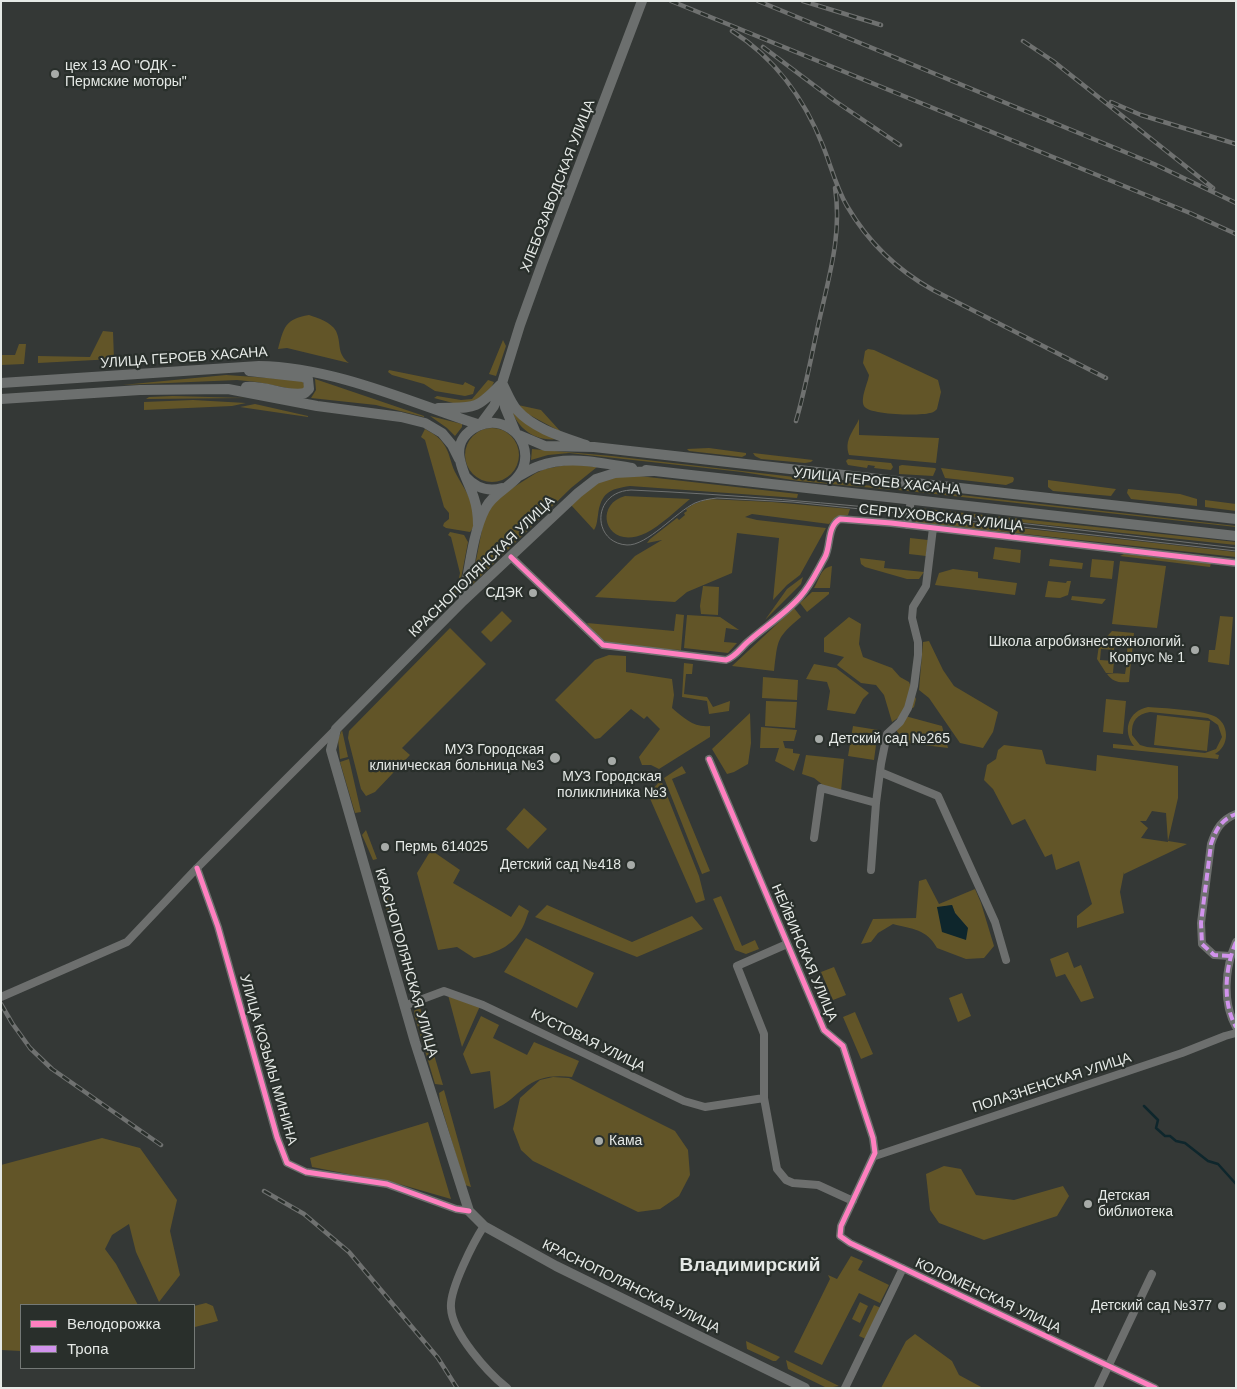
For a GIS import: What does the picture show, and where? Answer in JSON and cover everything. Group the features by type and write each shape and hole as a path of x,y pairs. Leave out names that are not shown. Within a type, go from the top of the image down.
{"main road":[{"name":"ХЛЕБОЗАВОДСКАЯ УЛИЦА","path":"480,425 494,406 542,264 642,1"},
{"name":"УЛИЦА ГЕРОЕВ ХАСАНА","path":"1,383 231,367 271,366 314,371 347,380 480,425"},
{"path":"228,389 251,387 298,395 305,393 309,389 308,379 303,377 252,372 231,367"},
{"path":"430,408 470,408 485,401 502,383"},
{"path":"478,525 485,508 496,494 519,476 525,459 524,447 505,407 502,383"},
{"path":"502,383 517,410 525,417 557,434 594,447"},
{"name":"УЛИЦА ГЕРОЕВ ХАСАНА","path":"1,399 140,390 228,389 310,405 401,417 425,423 442,433 452,444 459,459"},
{"path":"464,601 478,525 478,511 459,459 462,441 480,425 498,423 517,433"},
{"name":"УЛИЦА ГЕРОЕВ ХАСАНА","path":"517,433 544,446 594,447 1236,519"},
{"name":"УЛИЦА ГЕРОЕВ ХАСАНА","path":"519,476 540,466 565,460 593,462 653,471 1236,536"},
{"name":"КРАСНОПОЛЯНСКАЯ УЛИЦА","path":"653,471 615,473 596,479 578,494 464,601 336,730 331,750 404,1006 469,1211 484,1226 556,1266 785,1383 805,1388"},
{"path":"465,476 480,488 492,490 504,488"}],"street":[{"path":"908,525 911,500"},
{"name":"СЕРПУХОВСКАЯ УЛИЦА","path":"511,557 603,645 726,660 734,656 750,639 765,629 801,596 827,553 832,527 838,520 851,519 908,525 1236,563"},
{"path":"871,870 876,803 887,734 900,722 908,708 914,686 918,642 912,618 913,607 926,586 933,528"},
{"path":"1,997 127,942 197,868 336,730"},
{"path":"319,746 331,750"},
{"name":"НЕЙВИНСКАЯ УЛИЦА","path":"709,758 824,1030 843,1046 873,1138 875,1156"},
{"path":"880,772 938,796 995,922 1006,960"},
{"path":"814,838 821,788 876,803"},
{"path":"1230,956 1214,955 1202,944 1201,923 1211,844 1215,832 1225,818 1236,814"},
{"name":"УЛИЦА КОЗЬМЫ МИНИНА","path":"197,868 218,927 277,1138 287,1162 306,1172 386,1184 456,1209 469,1211"},
{"path":"1236,942 1230,956 1226,997 1229,1014 1236,1027"},
{"path":"787,944 738,966 764,1034 764,1098 777,1169 786,1180 793,1183 818,1185 851,1204 875,1156"},
{"name":"КУСТОВАЯ УЛИЦА","path":"404,1006 444,991 483,1004 684,1101 705,1107 764,1098"},
{"name":"ПОЛАЗНЕНСКАЯ УЛИЦА","path":"875,1156 1236,1033"},
{"name":"КОЛОМЕНСКАЯ УЛИЦА","path":"851,1204 840,1231 842,1238 1155,1388"},
{"path":"484,1226 477,1236 454,1290 450,1307 454,1324 476,1356 495,1379 507,1388"},
{"path":"845,1388 903,1268"},
{"path":"1098,1388 1152,1274"}],"shaded area":[{"path":"309,315 324,321 334,328 338,336 342,356 349,363 287,348 278,349 287,325 295,319"},
{"path":"103,331 113,332 114,359 38,363 38,356 90,357"},
{"path":"503,340 506,346 496,376 489,374"},
{"path":"19,344 26,344 24,364 1,365 1,355 15,355"},
{"path":"868,349 874,350 938,380 941,392 937,409 934,412 924,414 906,414 884,413 868,409 864,406 864,395 869,375 863,363 865,351"},
{"path":"389,370 463,385 465,382 475,387 473,394 465,396 435,391 424,384 392,375 388,372"},
{"path":"226,375 298,380 303,382 305,387 302,390 297,390 237,380 122,385"},
{"path":"315,379 424,417 376,405 311,398 316,390"},
{"path":"488,380 494,382 491,388 473,403 453,403 434,398 437,396 461,400 472,399"},
{"path":"149,397 246,398 146,399"},
{"path":"193,400 246,403 232,406 144,410 144,402"},
{"path":"255,404 308,416 308,417 240,407"},
{"path":"509,404 558,439 541,438 527,431 516,420"},
{"path":"518,405 541,410 561,432 526,413"},
{"path":"430,416 462,424 462,427 455,436"},
{"path":"859,419 859,435 939,438 936,463 849,455 848,440"},
{"path":"487,428 497,428 507,432 515,440 519,455 515,470 507,478 497,482 487,482 477,478 469,470 465,460 465,450 469,440 477,432"},
{"path":"425,429 437,437 445,446 455,472 471,502 475,518 474,526 470,532 443,526 449,519 449,513 444,507 425,440 421,437"},
{"path":"709,448 746,453 746,455 742,457 689,451 687,449"},
{"path":"532,449 612,456 890,488 890,490 569,453 548,455 531,460"},
{"path":"753,453 813,460 805,463 761,459"},
{"path":"848,459 891,463 893,467 891,470 874,468 875,466 868,465 867,468 848,465 846,461"},
{"path":"571,464 597,467 571,488 471,586 486,509 506,492 536,473 545,469"},
{"path":"899,466 936,469 933,476 899,474"},
{"path":"941,468 1013,477 1014,479 1013,482 1006,485 945,478"},
{"path":"639,476 798,494 797,498 623,487 607,493 604,497 599,508 594,530 571,505 606,477"},
{"path":"1048,480 1116,489 1111,496 1053,491 1048,487"},
{"path":"899,488 1236,526 1236,527 898,490"},
{"path":"1128,489 1180,494 1197,499 1197,506 1131,499 1127,493"},
{"path":"625,496 690,499 651,530 632,537 621,536 613,532 608,525 609,508 615,501"},
{"path":"708,499 772,502 850,509 848,515 836,517 829,524 752,514 745,517 826,528 800,575 773,600 779,538 737,533 732,573 687,592 675,602 595,597 635,556 662,540 647,543 650,539 677,518 679,520 685,515 686,509"},
{"path":"1205,500 1236,504 1236,511 1205,507"},
{"path":"918,508 1236,542 1236,545 915,511"},
{"path":"911,516 1236,552 1236,557 915,522"},
{"path":"450,532 464,535 468,542 460,584 455,596 452,594 451,589 457,587 460,573 451,537 448,535"},
{"path":"910,538 928,540 926,556 909,554"},
{"path":"995,547 1021,550 1020,563 993,559"},
{"path":"1124,554 1211,563 1210,567 1120,556"},
{"path":"860,558 885,561 884,568 924,572 919,579 907,579 865,567 861,564"},
{"path":"1050,559 1083,563 1082,569 1049,566"},
{"path":"1092,559 1114,561 1112,579 1090,577"},
{"path":"1120,561 1166,566 1157,628 1112,624"},
{"path":"832,566 830,588 814,588 823,571"},
{"path":"953,569 978,572 978,578 1017,583 1015,595 935,585 939,573"},
{"path":"803,577 801,584 765,620 787,589"},
{"path":"1048,581 1066,583 1071,581 1068,595 1060,598 1045,597"},
{"path":"703,586 719,587 718,615 701,614 700,606"},
{"path":"812,592 829,592 829,594 807,612 800,603"},
{"path":"1072,596 1106,599 1102,604 1071,600"},
{"path":"794,608 801,617 787,630 780,640 776,652 774,671 732,666"},
{"path":"502,611 512,621 491,642 481,632"},
{"path":"676,614 684,615 681,650 624,646 607,642 593,631 587,623 674,631"},
{"path":"687,615 720,617 739,630 726,628 724,642 737,643 728,653 684,648"},
{"path":"1220,616 1233,617 1229,665 1208,662 1209,650 1215,650"},
{"path":"849,617 861,624 859,644 863,657 892,668 900,677 909,682 916,699 914,707 892,722 884,695 876,685 861,683 837,665 844,657 824,652 824,638"},
{"path":"450,628 486,664 402,748 410,755 375,792 366,796 361,789 348,738 349,731"},
{"path":"1112,631 1134,633 1132,653 1127,652 1128,641 1115,639 1114,650 1101,649 1100,660 1114,661 1113,673 1125,674 1127,662 1131,662 1129,682 1119,682 1112,679 1107,674 1117,674 1106,673 1097,659 1099,645"},
{"path":"929,641 943,670 954,686 998,712 993,732 983,748 960,743 929,698 919,690 923,642"},
{"path":"609,655 626,656 626,672 672,679 674,695 672,708 694,724 710,726 710,737 659,769 651,765 642,765 639,757 660,729 647,716 644,719 631,709 600,738 595,739 555,700 595,660"},
{"path":"684,663 693,664 692,674 686,674 684,694 707,697 713,707 730,701 729,711 709,714 707,701 682,697"},
{"path":"814,664 836,668 869,693 863,699 855,714 827,710 830,691 827,682 806,679"},
{"path":"763,677 798,680 797,700 762,698"},
{"path":"1106,699 1126,701 1123,734 1103,732"},
{"path":"766,701 797,702 795,728 765,726"},
{"path":"1148,707 1201,712 1217,717 1226,732 1223,746 1215,754 1219,755 1218,759 1113,748 1113,744 1134,746 1128,734 1129,722 1141,709","holes":["1145,713 1208,718 1218,725 1222,737 1216,749 1205,753 1147,747 1140,745 1132,735 1134,722 1138,716"]},
{"path":"750,713 751,743 748,764 727,774 712,749"},
{"path":"1157,715 1210,721 1207,751 1154,745"},
{"path":"905,716 942,726 948,748 900,742 899,734 896,730"},
{"path":"853,726 878,730 874,760 848,756"},
{"path":"761,727 797,730 794,741 783,741 785,748 793,749 793,753 800,754 794,771 775,761 779,748 760,748"},
{"path":"342,730 348,757 340,759 338,739"},
{"path":"1004,745 1042,750 1046,764 1096,771 1097,755 1178,766 1178,798 1168,841 1187,844 1124,874 1124,872 1120,892 1124,913 1077,928 1077,916 1092,904 1079,861 1056,870 1052,854 1045,857 1025,819 1012,825 993,789 984,780 987,765 996,759 998,750","holes":["1152,811 1166,813 1168,842 1141,838 1148,828 1140,821 1146,821"]},
{"path":"806,755 844,759 841,791 823,785 814,778 802,774"},
{"path":"349,759 361,812 355,813 340,762"},
{"path":"682,766 686,773 672,779 710,871 702,874 664,778"},
{"path":"661,780 699,876 705,900 696,903 648,794"},
{"path":"524,808 547,829 528,849 506,829"},
{"path":"366,830 377,859 373,860 362,835"},
{"path":"431,850 460,870 453,883 511,917 519,905 529,911 521,931 515,939 493,953 474,958 457,947 438,950 417,873"},
{"path":"926,879 939,904 975,889 994,946 984,958 966,959 937,948 924,933 893,924 878,933 871,942 861,944 873,919 916,918 919,881","holes":["952,905 955,913 968,928 937,908"]},
{"path":"384,883 393,917 388,918 381,884"},
{"path":"721,896 742,946 755,940 759,949 746,954 735,950 713,899"},
{"path":"547,905 632,942 692,916 703,929 637,957 535,917"},
{"path":"526,938 594,973 577,1008 504,972"},
{"path":"1068,952 1074,968 1081,965 1094,998 1081,1002 1065,974 1056,977 1050,959"},
{"path":"834,967 846,995 833,1000 821,972"},
{"path":"962,993 971,1016 958,1022 949,998"},
{"path":"448,995 480,1006 462,1047"},
{"path":"419,1004 443,1085 435,1084 414,1014 415,1006"},
{"path":"855,1012 873,1054 861,1059 843,1017"},
{"path":"481,1016 499,1025 493,1038 527,1055 534,1042 579,1061 572,1077 553,1076 534,1081 506,1103 494,1109 490,1071 471,1074 463,1054"},
{"name":"Кама","path":"553,1077 569,1078 675,1131 688,1150 690,1175 679,1196 660,1209 638,1212 533,1161 521,1150 513,1129 520,1098 540,1080"},
{"path":"444,1090 471,1187 465,1185 440,1102 439,1093"},
{"path":"428,1122 451,1199 399,1184 312,1167 310,1158"},
{"path":"102,1138 140,1148 177,1200 170,1231 180,1275 159,1302 136,1252 129,1224 112,1235 105,1249 116,1264 137,1304 20,1304 20,1351 1,1350 1,1165"},
{"path":"944,1166 961,1169 976,1195 1014,1200 1063,1186 1069,1196 1057,1216 984,1240 939,1223 930,1210 926,1174"},
{"path":"851,1256 863,1261 858,1270 889,1285 880,1303 859,1293 822,1365 794,1352 830,1279 828,1275 837,1279"},
{"path":"860,1302 868,1306 860,1323 852,1319"},
{"path":"206,1303 213,1306 218,1321 195,1327 195,1306"},
{"path":"874,1305 881,1308 866,1339 859,1336"},
{"path":"915,1334 952,1361 959,1375 983,1388 881,1388 906,1341"},
{"path":"746,1341 780,1357 773,1361 747,1349"},
{"path":"786,1360 839,1386 827,1388 788,1369"}],"water":[{"path":"952,905 955,913 968,928 966,940 942,932 937,907"}],"waterway":[{"path":"1144,1106 1158,1120 1156,1128 1165,1136 1170,1136 1176,1141 1185,1143 1208,1161 1218,1164 1236,1184"}],"tram line":[{"path":"1236,548 858,506 631,490 618,493 609,499 603,508 601,518 602,527 607,536 615,542 627,545 635,544 652,535 687,507 695,503 717,498 793,502 1236,551"}],"railway":[{"path":"671,1 1190,213 1236,234"},
{"path":"758,1 1154,164 1236,203"},
{"path":"803,1 881,25"},
{"path":"732,31 762,54 787,81 798,97 816,129 843,199 864,232 884,254 907,274 933,290 1106,378"},
{"path":"1023,41 1053,61 1213,188"},
{"path":"763,47 835,101 900,145"},
{"path":"1111,102 1141,115 1236,144"},
{"path":"796,421 834,252 837,221 835,188"},
{"path":"1,1004 30,1048 52,1069 161,1145"},
{"path":"264,1191 304,1214 349,1252 438,1358 457,1388"}],"marked path":[{"path":"1230,956 1214,955 1202,944 1201,923 1211,844 1220,826 1226,819 1236,814"},
{"path":"1236,942 1227,974 1227,996 1236,1027"}],"cycle path":[{"path":"511,557 603,645 726,660 788,609 804,592 825,557 831,531 840,519 891,523 1236,563"},
{"path":"709,759 824,1030 843,1046 873,1138 875,1153 841,1226 840,1236 850,1243 1155,1388"},
{"path":"197,868 218,927 277,1137 287,1163 306,1172 387,1184 456,1209 469,1211"}],"place":[{"name":"цех 13 АО \"ОДК - Пермские моторы\"","path":"55,74"},
{"name":"СДЭК","path":"533,593"},
{"name":"Школа агробизнестехнологий. Корпус № 1","path":"1195,650"},
{"name":"Детский сад №265","path":"819,739"},
{"name":"МУЗ Городская клиническая больница №3","path":"555,758"},
{"name":"МУЗ Городская поликлиника №3","path":"612,761"},
{"name":"Пермь 614025","path":"385,847"},
{"name":"Детский сад №418","path":"631,865"},
{"name":"Кама","path":"599,1141"},
{"name":"Детская библиотека","path":"1088,1204"},
{"name":"Детский сад №377","path":"1222,1306"}],"district":[{"name":"Владимирский","path":"750,1266"}]}
